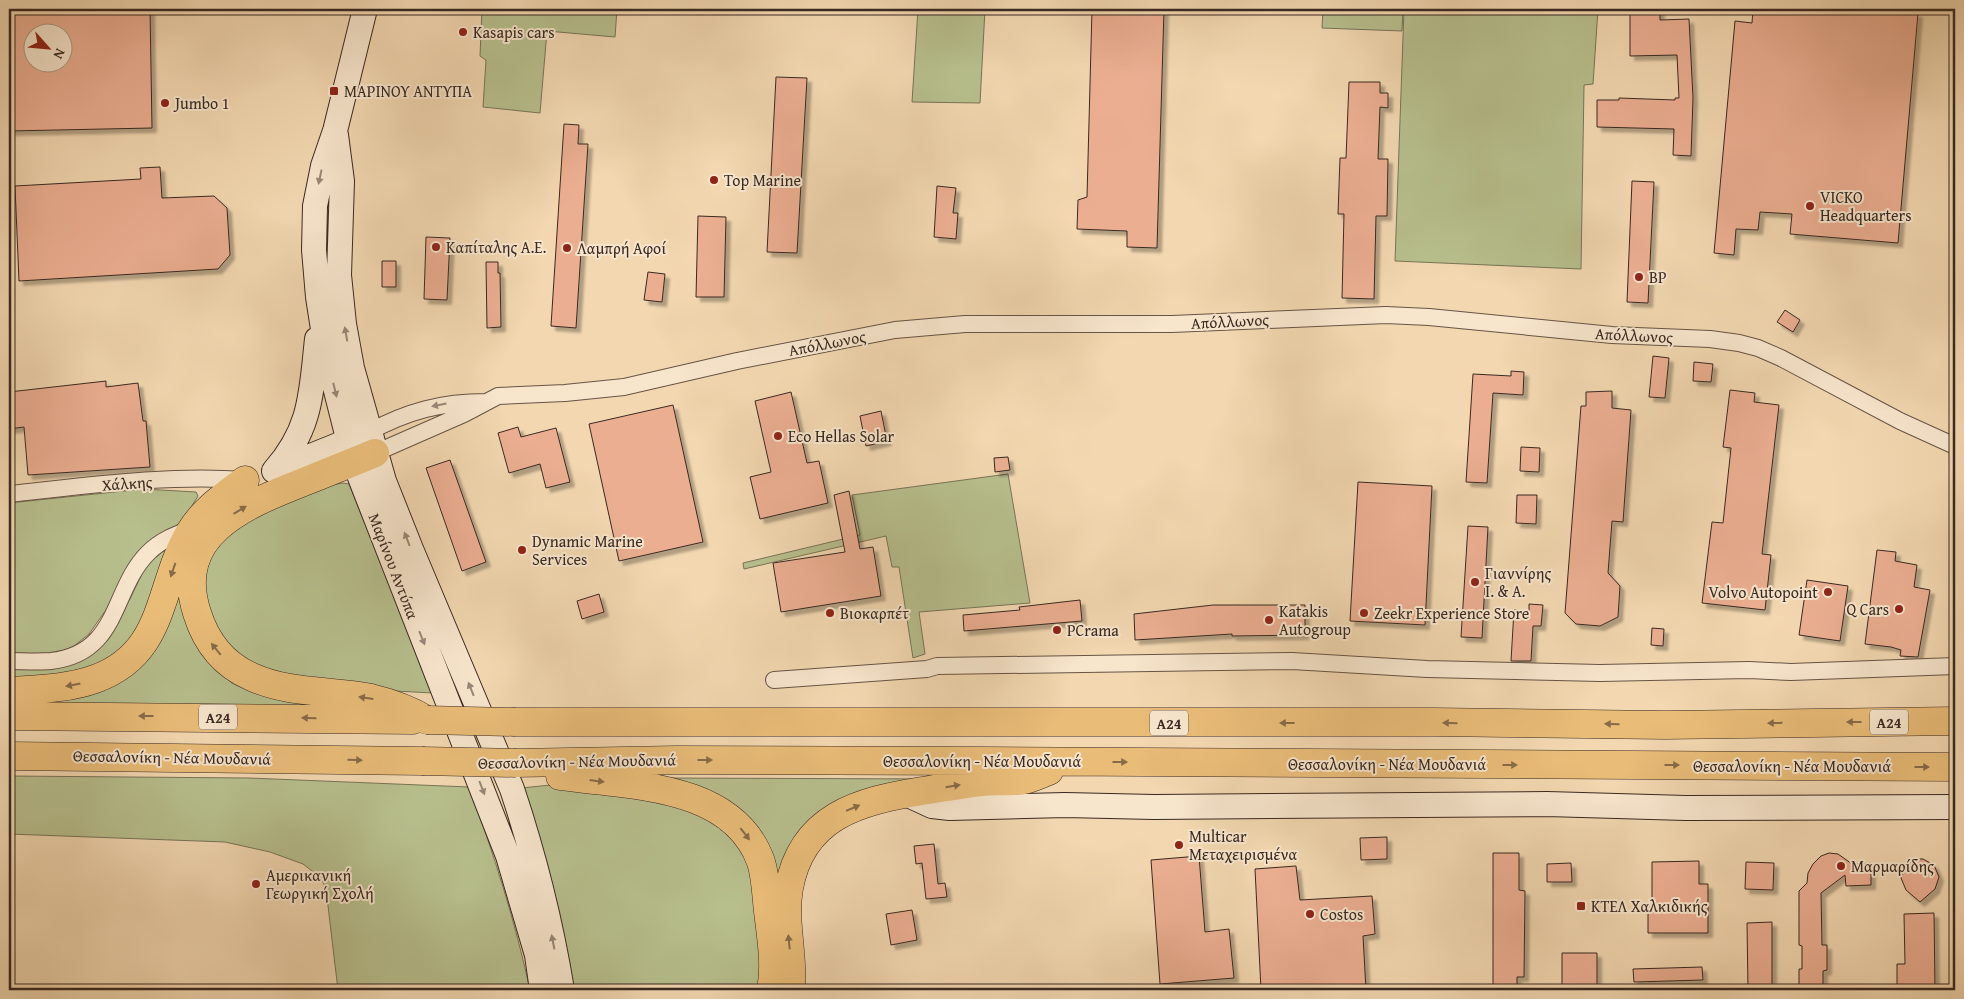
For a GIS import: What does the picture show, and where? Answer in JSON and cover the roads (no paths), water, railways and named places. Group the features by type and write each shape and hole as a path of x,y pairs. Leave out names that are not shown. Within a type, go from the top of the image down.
{"highway":[{"path":"362,447 256,501 226,519 212,533 196,560 193,573 195,606 208,640 218,653 228,663 252,677 295,689 370,698 399,705 427,720"},
{"path":"9,691 79,684 110,672 134,655 143,644 157,619 174,566 191,529 222,498 245,480"},
{"name":"Α24","path":"9,716 515,722 1434,722 1665,725 1955,721"},
{"name":"Θεσσαλονίκη - Νέα Μουδανιά","path":"9,756 516,763 676,760 1955,767"},
{"path":"791,990 792,968 787,914 789,889 799,854 807,842 837,814 873,800 904,793 982,782 1026,780 1071,762"},
{"path":"516,763 533,772 681,794 713,806 738,826 752,843 764,876 772,950 771,990"}],"main road":[{"name":"Μαρίνου Αντύπα","path":"365,9 335,131 323,166 316,206 314,250 320,310 332,380 362,447 508,856 537,955 542,990"},
{"name":"Μαρίνου Αντύπα","path":"335,131 342,181 339,276 362,447 384,481 410,549 512,789 540,878 562,990"},
{"path":"274,471 291,451 304,423 311,390 320,310"},
{"path":"245,480 362,447"},
{"path":"904,793 932,806 950,808 1065,805 1154,807 1537,804 1686,808 1955,807"}],"street":[{"name":"Απόλλωνος","path":"488,402 498,396 565,393 624,387 747,359 895,330 965,324 1172,324 1386,315 1429,317 1612,335 1710,338 1739,343 1758,348 1781,358 1900,421 1955,446"},
{"path":"362,447 397,418 430,407 462,402 488,402"},
{"path":"362,447 464,414 488,402"},
{"name":"Χάλκης","path":"9,494 115,483 221,478 245,480"},
{"path":"9,661 51,661 83,650 97,640 108,625 135,571 149,552 166,539 191,529"},
{"path":"774,680 927,669 937,666 1292,661 1427,670 1600,673 1749,670 1790,672 1955,666"}],"place":[{"name":"Kasapis cars","path":"463,32"},
{"name":"ΜΑΡΙΝΟΥ ΑΝΤΥΠΑ","path":"334,91"},
{"name":"Jumbo 1","path":"165,103"},
{"name":"Top Marine","path":"714,180"},
{"name":"VICKO Headquarters","path":"1810,206"},
{"name":"Καπίταλης Α.Ε.","path":"436,247"},
{"name":"Λαμπρή Αφοί","path":"567,248"},
{"name":"BP","path":"1639,277"},
{"name":"Eco Hellas Solar","path":"778,436"},
{"name":"Dynamic Marine Services","path":"522,550"},
{"name":"Γιαννίρης Ι. & Α.","path":"1475,582"},
{"name":"Volvo Autopoint","path":"1828,592"},
{"name":"Q Cars","path":"1899,609"},
{"name":"Βιοκαρπέτ","path":"830,613"},
{"name":"Zeekr Experience Store","path":"1364,613"},
{"name":"Katakis Autogroup","path":"1269,620"},
{"name":"PCrama","path":"1057,630"},
{"name":"Multicar Μεταχειρισμένα","path":"1179,845"},
{"name":"Μαρμαρίδης","path":"1841,866"},
{"name":"Αμερικανική Γεωργική Σχολή","path":"256,884"},
{"name":"ΚΤΕΛ Χαλκιδικής","path":"1581,906"},
{"name":"Costos","path":"1310,914"}]}
